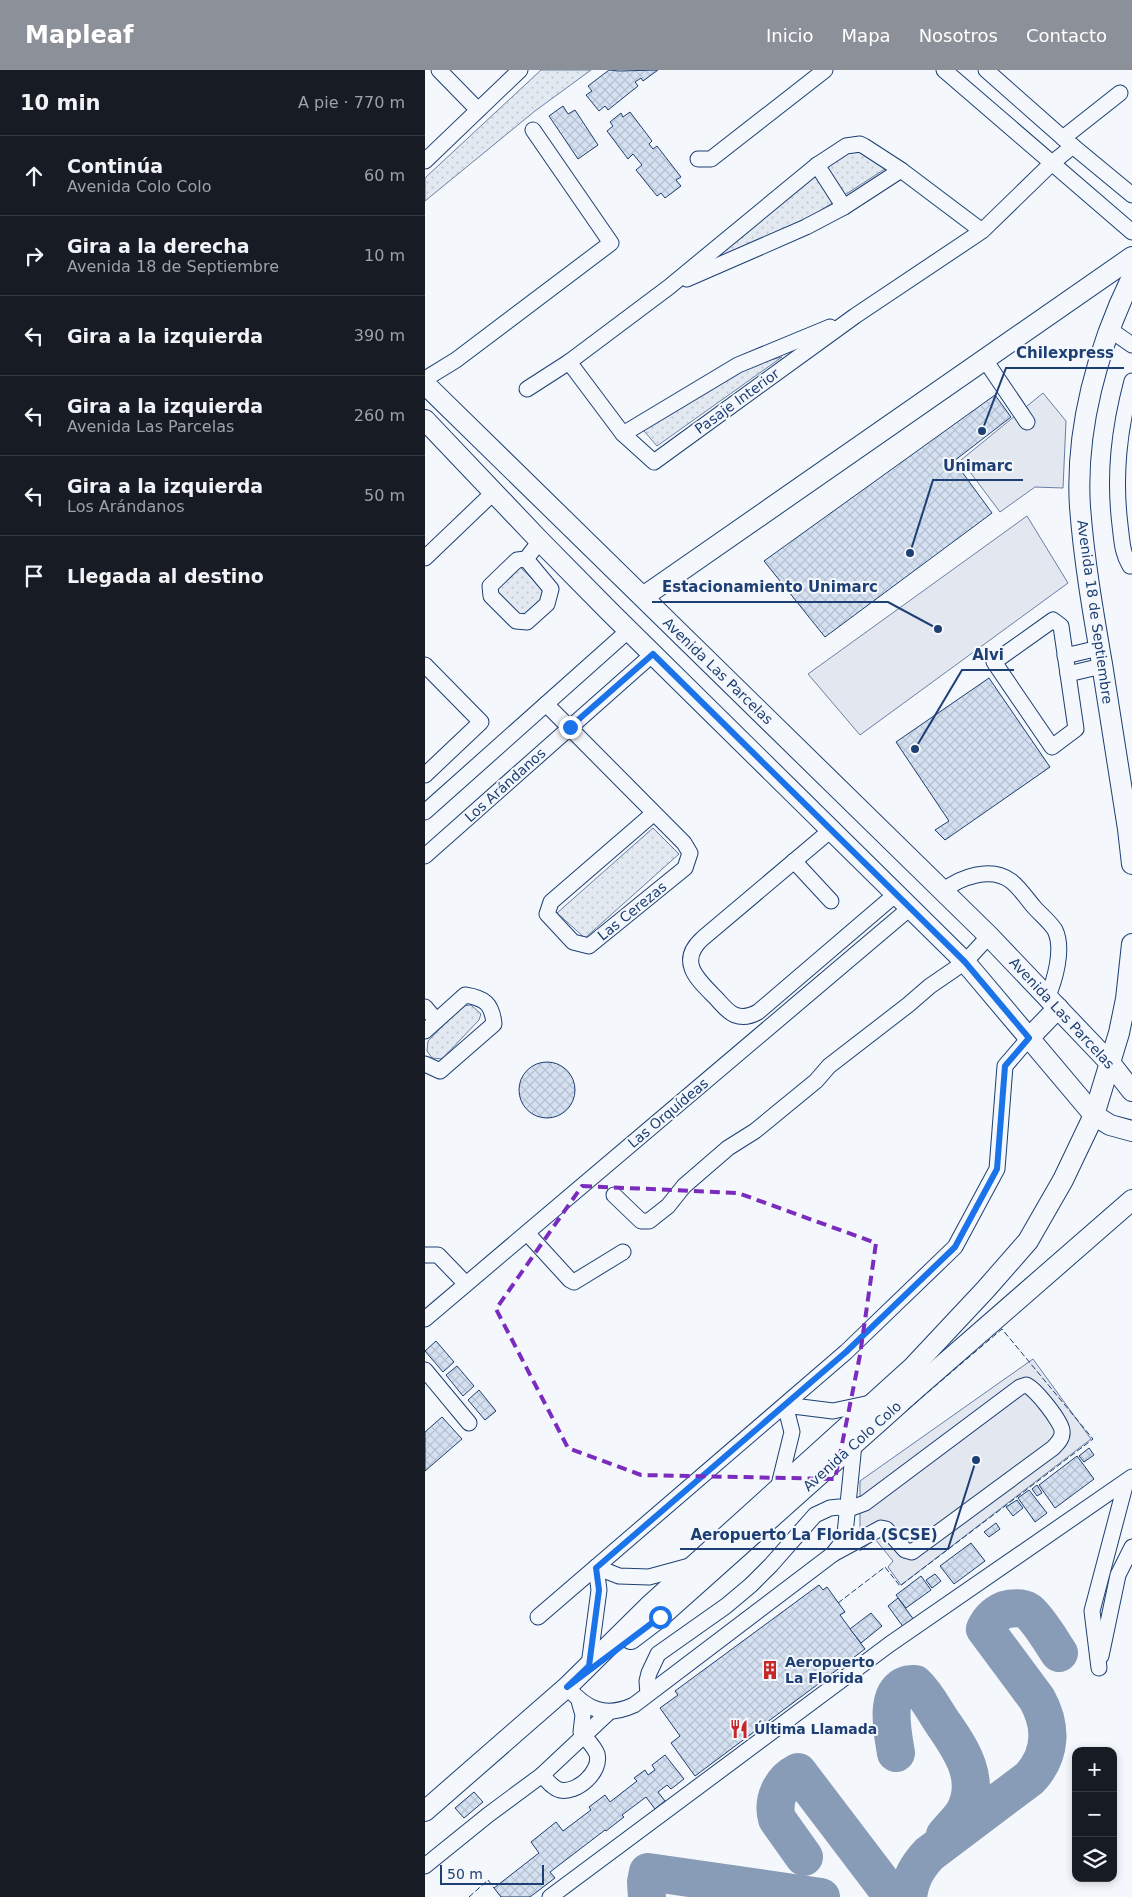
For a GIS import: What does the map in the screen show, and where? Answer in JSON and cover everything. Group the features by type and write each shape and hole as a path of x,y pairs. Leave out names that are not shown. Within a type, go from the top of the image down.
{"main road":[{"path":"629,630 643,597 1132,257"},
{"name":"Avenida 18 de Septiembre","path":"1132,277 1109,330 1100,358 1085,431 1080,476 1080,506 1085,559 1101,657 1127,792 1132,864"},
{"name":"Avenida Las Parcelas","path":"425,384 943,890 1111,1064 1132,1091"},
{"path":"425,420 540,541 965,962 1093,1115 1110,1125 1132,1131"},
{"path":"425,1811 573,1694 589,1666 648,1607 912,1368 1028,1240 1063,1180 1093,1115 1111,1064 1125,1000 1132,944"},
{"path":"1029,1038 1053,1003"},
{"path":"1084,1036 1104,1040 1119,1033"},
{"path":"1106,1223 1117,1213 1132,1192"},
{"name":"Avenida Colo Colo","path":"573,1694 1132,1200"}],"street":[{"path":"439,70 478,110"},
{"path":"425,161 520,70"},
{"path":"698,159 711,159 825,70"},
{"path":"944,70 1132,232"},
{"path":"986,70 1132,195"},
{"name":"Pasaje Interior","path":"569,362 623,434 654,462 855,316 982,231 1052,163 1068,142 1120,93"},
{"path":"425,379 456,360 611,243 533,130"},
{"path":"527,389 569,362 669,287 817,164 846,146 860,144 901,170 982,231"},
{"path":"817,164 844,207"},
{"path":"669,287 806,227 844,207 901,170"},
{"name":"Pasaje Interior","path":"623,434 738,365 855,316"},
{"path":"1109,330 1132,345"},
{"path":"985,360 1027,422"},
{"path":"1132,381 1118,450 1116,495 1124,556 1130,566 1132,566"},
{"path":"425,558 494,492"},
{"path":"526,559 540,541"},
{"path":"1053,620 1061,626 1065,656 1076,729 1052,747 994,662 1053,620"},
{"path":"425,812 629,630"},
{"name":"Los Arándanos","path":"425,856 653,654"},
{"path":"1065,656 1101,657"},
{"path":"1068,674 1101,657"},
{"path":"425,665 481,722 425,775"},
{"name":"Las Cerezas","path":"546,704 684,843 690,853 685,868 589,946 573,942 547,914 551,902 654,813"},
{"path":"831,830 703,938 692,952 692,968 697,978 731,1013 737,1016 748,1016 758,1012 896,894"},
{"path":"794,861 831,901"},
{"path":"943,890 953,882 968,877 988,874 1011,881 1055,931 1059,953 1053,1003"},
{"name":"Las Orquídeas","path":"425,1319 910,908"},
{"path":"614,1195 641,1221 649,1221 668,1206 684,1186 727,1148 755,1131 816,1081 829,1066 930,986 965,962 989,936"},
{"path":"425,1031 465,994 480,998 493,1012 493,1024 441,1071 425,1064"},
{"path":"425,1007 436,1020"},
{"path":"538,1617 846,1352 955,1247 997,1169 1005,1066 1029,1038"},
{"path":"527,1233 573,1282 623,1252"},
{"path":"425,1255 439,1255 466,1284"},
{"path":"425,1370 431,1389 469,1423"},
{"path":"425,1866 488,1814 542,1775 608,1713 625,1709 648,1694 833,1554 881,1528 886,1529 905,1550 912,1552 1053,1448 1061,1436 1061,1426 1034,1390 1026,1385 1020,1387 878,1495 865,1503 846,1510 839,1507 830,1508 815,1515 751,1585 726,1606 658,1654 649,1672 647,1681 648,1694"},
{"path":"785,1405 833,1410 875,1402"},
{"path":"778,1489 792,1432 785,1405"},
{"path":"833,1554 845,1534 846,1510 855,1444"},
{"path":"1129,1480 1092,1611 1099,1668 1118,1575 1132,1547"},
{"path":"550,1897 890,1644 1129,1480"},
{"path":"596,1568 619,1576 649,1576 694,1565"},
{"path":"589,1666 599,1590 596,1568"},
{"path":"573,1694 608,1713"},
{"path":"542,1775 553,1787 561,1791 569,1790 581,1784 593,1772 598,1762 595,1749 581,1732 583,1715 573,1694"}],"highlighted area":[{"path":"582,1186 738,1193 876,1243 860,1355 835,1479 641,1475 568,1448 496,1309"}],"shaded area":[{"path":"541,70 591,70 535,111 425,201 425,178"},
{"path":"857,150 888,167 795,227 708,262 813,174 844,153"},
{"path":"782,357 657,446 644,431 647,421 742,367"},
{"path":"1043,393 1066,421 1063,488 1035,487 1000,512 961,460"},
{"path":"1027,516 1068,583 860,735 808,674"},
{"path":"520,567 548,594 524,618 496,591"},
{"path":"653,828 679,854 585,938 557,913"},
{"path":"471,1005 481,1014 479,1020 442,1059 432,1058 427,1051 428,1041 462,1006"},
{"path":"1033,1359 1091,1439 901,1585 888,1567 893,1561 875,1539 860,1551 860,1481"}],"building":[{"path":"609,70 658,70 643,81 641,78 635,82 638,86 608,110 605,106 599,111 586,95 592,91 588,86"},
{"path":"563,106 568,114 575,110 598,145 578,159 549,116"},
{"path":"630,112 652,141 649,144 653,149 657,146 681,177 676,180 681,186 665,198 661,193 657,196 636,170 642,165 633,154 628,159 607,131 613,126 610,122 621,113 623,117"},
{"path":"995,395 1011,417 954,461 992,513 825,637 764,561"},
{"path":"989,678 1050,767 945,840 935,830 949,821 896,742"},
{"path":"547,1062 558,1064 567,1070 573,1079 575,1090 573,1101 567,1110 558,1116 547,1118 536,1116 527,1110 521,1101 519,1090 521,1079 527,1070 536,1064"},
{"path":"436,1341 454,1362 443,1372 425,1351"},
{"path":"457,1366 474,1386 463,1396 446,1375"},
{"path":"479,1390 496,1411 485,1420 468,1400"},
{"path":"442,1417 462,1439 425,1471 425,1432"},
{"path":"1089,1448 1094,1455 1084,1462 1079,1456"},
{"path":"1077,1456 1094,1479 1055,1508 1039,1485"},
{"path":"1037,1485 1042,1493 1037,1496 1032,1489"},
{"path":"1029,1490 1047,1513 1035,1522 1018,1498"},
{"path":"1017,1500 1023,1508 1013,1516 1006,1507"},
{"path":"996,1523 1000,1529 989,1537 984,1532"},
{"path":"971,1543 985,1561 954,1584 940,1566"},
{"path":"935,1574 941,1581 932,1588 926,1580"},
{"path":"921,1576 931,1590 906,1608 896,1595"},
{"name":"Aeropuerto La Florida","path":"819,1585 823,1590 827,1587 845,1612 840,1615 865,1649 695,1776 671,1743 680,1736 660,1708 678,1695 675,1691"},
{"path":"898,1598 914,1620 904,1628 888,1606"},
{"path":"871,1613 882,1626 861,1643 850,1629"},
{"path":"665,1755 684,1779 671,1789 667,1785 658,1792 665,1801 655,1809 646,1797 622,1815 624,1817 550,1872 555,1878 530,1897 501,1897 494,1888 539,1853 531,1842 556,1822 563,1831 591,1810 589,1807 605,1795 610,1802 637,1781 634,1778 645,1770 648,1775 655,1770 652,1765"},
{"path":"474,1792 483,1802 464,1818 455,1808"}],"taxiway":[{"path":"908,1897 910,1885 915,1874 929,1854 1030,1778 1037,1769 1046,1750 1047,1730 1042,1709 1037,1699 985,1629 988,1623 995,1615 1004,1610 1016,1608 1026,1610 1045,1631 1059,1653"},
{"path":"896,1753 892,1723 893,1700 897,1692 904,1686 915,1684 926,1697 956,1743 967,1766 970,1778 969,1802 963,1814 945,1835"},
{"path":"804,1857 777,1819 776,1812 777,1799 782,1786 798,1772 893,1897"},
{"path":"647,1897 646,1882 648,1872 821,1897"}],"fence":[{"path":"838,1603 885,1567 900,1586 1093,1439 1002,1329 906,1411"},
{"path":"469,1897 488,1880 494,1888"}],"place":[{"name":"Chilexpress","path":"982,431"},
{"name":"Unimarc","path":"910,553"},
{"name":"Estacionamiento Unimarc","path":"938,629"},
{"name":"Alvi","path":"915,749"},
{"name":"Aeropuerto La Florida (SCSE)","path":"976,1460"},
{"name":"Aeropuerto La Florida","path":"770,1670"},
{"name":"Última Llamada","path":"739,1729"}],"route":[{"path":"570,727 653,654 965,962 1029,1038 1005,1066 997,1169 955,1247 846,1352 596,1568 599,1590 589,1666 567,1687 660,1617"}]}
